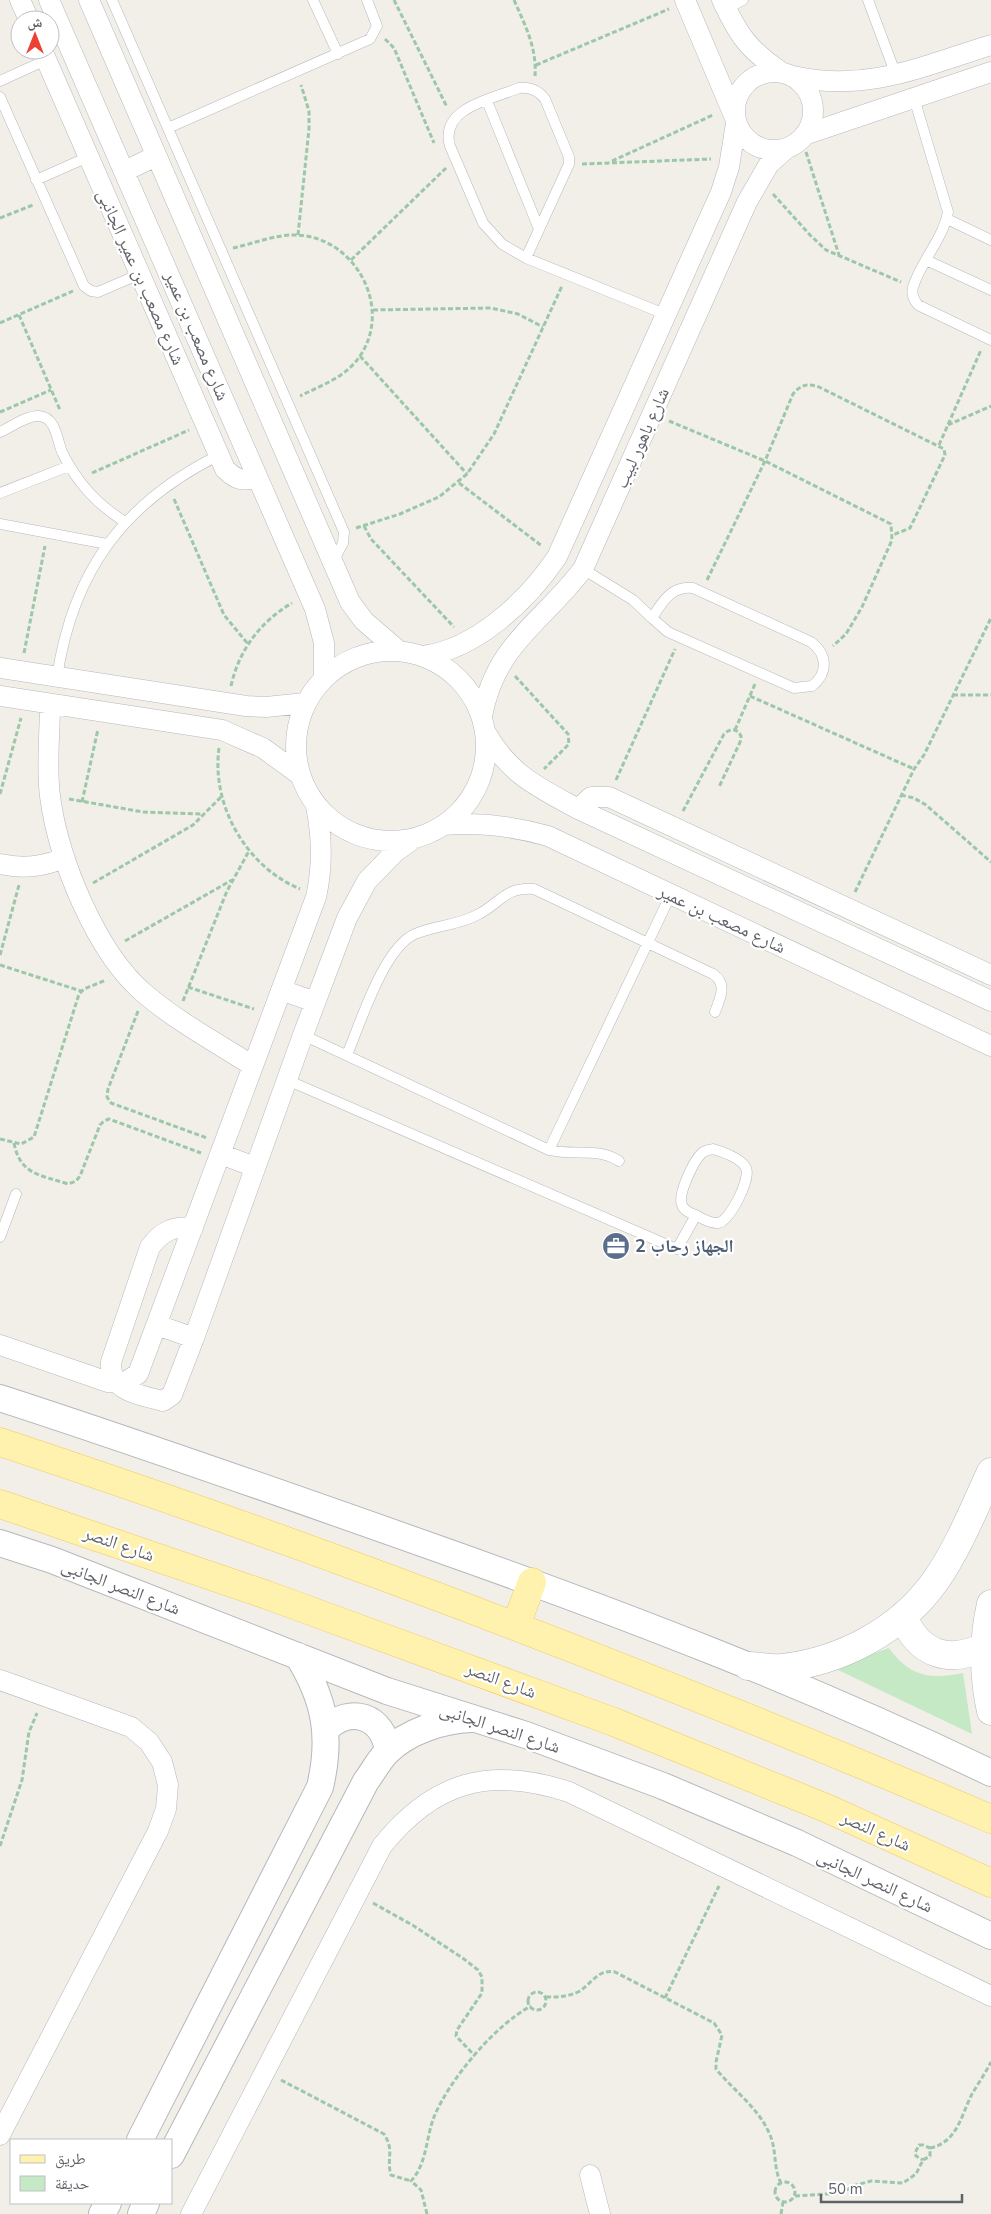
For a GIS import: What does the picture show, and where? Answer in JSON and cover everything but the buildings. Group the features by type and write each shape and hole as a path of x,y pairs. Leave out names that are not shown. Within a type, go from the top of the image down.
{"main road":[{"path":"0,1442 255,1529 516,1625 746,1716 991,1819"},
{"path":"748,1666 780,1668 824,1660 866,1642 903,1616 936,1581 960,1539 991,1472"},
{"name":"شارع النصر","path":"0,1504 267,1595 614,1722 826,1808 991,1883"},
{"path":"516,1625 532,1582"},
{"path":"991,1604 985,1646 986,1689 991,1711"},
{"path":"903,1616 908,1630 917,1641 929,1650 943,1655 957,1656 972,1653 985,1646"}],"street":[{"name":"شارع مصعب بن عمير","path":"49,0 309,595 321,626 324,643 324,678"},
{"name":"شارع مصعب بن عمير","path":"89,0 350,602 364,621 399,651"},
{"path":"685,1 742,134 750,142 761,148 773,151 914,98 991,72"},
{"path":"730,3 733,24 750,48 804,84 812,102 812,122 798,141"},
{"path":"734,116 738,94 745,84 756,76 768,72 787,74 816,81 838,83 861,82 896,75 991,44"},
{"name":"شارع مصعب بن عمير الجانبى","path":"46,60 224,469 232,477 243,480 257,476"},
{"name":"شارع باهور لبيب","path":"422,656 454,650 483,633 540,582 557,557 721,192 730,158 734,116"},
{"name":"شارع باهور لبيب","path":"444,825 458,814 478,785 484,768 484,725 492,678 501,661 513,645 570,586 583,568 732,235 759,179 769,164 798,141"},
{"path":"125,171 156,156"},
{"path":"116,1384 125,1382 138,1374 316,897 320,879 321,842 316,806 300,775 296,760 296,731 305,703 324,678 351,659 366,653 399,651 422,656 438,663 465,686 504,761 529,783 578,809 991,1001"},
{"path":"0,668 227,704 266,707 305,703"},
{"path":"0,696 222,730 264,748 300,775"},
{"path":"50,704 49,794 64,858 77,892 109,950 144,994 177,1018 253,1066"},
{"path":"578,809 591,797 609,797 848,908 990,970"},
{"path":"316,806 336,823 359,836 376,840 412,840"},
{"name":"شارع مصعب بن عمير","path":"444,825 486,824 527,830 548,836 991,1046"},
{"path":"0,1345 116,1384 130,1392 163,1401 172,1395 315,1002 356,899 380,866 412,840 444,825"},
{"path":"0,864 24,868 48,865 64,858"},
{"path":"282,990 315,1002"},
{"path":"221,1152 255,1167"},
{"path":"116,1384 110,1370 111,1362 150,1247 158,1237 168,1230 180,1227 193,1228"},
{"path":"157,1325 194,1338"},
{"path":"0,1398 244,1479 532,1582 748,1666 902,1730 991,1773"},
{"name":"شارع النصر الجانبى","path":"0,1543 52,1560 387,1690 475,1718 595,1760 730,1814 991,1936"},
{"path":"141,2139 320,1787 326,1758 326,1729 321,1703 315,1687 298,1656"},
{"path":"0,1680 131,1727 149,1742 162,1762 168,1785 166,1809 158,1831 0,2135"},
{"path":"326,1729 344,1717 365,1718 382,1731 387,1741 388,1751"},
{"path":"172,2153 366,1781 388,1751 419,1731 454,1719 475,1718"},
{"path":"191,2214 382,1846 401,1822 424,1804 451,1790 480,1781 502,1779 540,1783 568,1792 991,1996"},
{"path":"590,2175 600,2214"}],"lane":[{"path":"112,0 344,532 343,544 333,562"},
{"path":"313,0 338,54"},
{"path":"168,128 366,42 374,35 376,21 367,0"},
{"path":"868,0 896,75"},
{"path":"0,81 36,60"},
{"path":"526,258 569,164 568,156 545,99 534,90 520,88 460,112 453,119 449,127 448,137 483,223 502,244 526,258 666,315"},
{"path":"0,97 84,286 90,291 98,292 140,274"},
{"path":"914,98 947,205 946,219 913,287 912,294 918,305 989,339"},
{"path":"487,101 539,229"},
{"path":"36,180 88,156"},
{"path":"946,219 991,240"},
{"path":"926,260 991,290"},
{"path":"0,432 31,417 40,416 47,419 54,426 69,466 77,479 93,498 125,522"},
{"path":"57,677 68,621 92,568 107,544 125,522 167,484 218,455"},
{"path":"0,493 69,466"},
{"path":"0,524 107,544"},
{"path":"583,568 633,600 661,627 794,688 803,688 819,680 825,663 823,655 812,642 701,591 684,587 675,590 667,595 652,618"},
{"path":"347,1055 387,962 398,946 414,934 458,924 480,914 509,891 521,888 534,889 718,977 722,988 715,1012"},
{"path":"550,1150 671,894"},
{"path":"303,1035 550,1150 572,1154 601,1152 619,1161"},
{"path":"287,1080 677,1248 696,1215"},
{"path":"713,1149 741,1162 746,1168 747,1176 728,1217 724,1221 712,1223 696,1215 682,1207 680,1199 681,1191 701,1154 713,1149"},
{"path":"0,1237 16,1194"}],"path":[{"path":"394,0 453,119"},
{"path":"514,0 532,41 536,65 534,90"},
{"path":"536,65 685,1"},
{"path":"374,35 389,42 394,48 438,152"},
{"path":"296,72 309,111 310,129 298,235"},
{"path":"609,163 734,116"},
{"path":"798,141 839,256"},
{"path":"569,164 730,158"},
{"path":"351,260 456,159"},
{"path":"441,161 445,169"},
{"path":"759,179 826,250 913,287"},
{"path":"0,218 45,200"},
{"path":"222,251 298,235 316,238 338,248 351,260 368,286 373,310 370,334 360,356 345,374 288,402"},
{"path":"344,532 400,514 439,498 459,483 467,474 494,434 567,274"},
{"path":"0,323 84,286"},
{"path":"373,310 491,308 518,314 544,327"},
{"path":"19,315 62,415"},
{"path":"939,446 989,339"},
{"path":"360,356 467,474"},
{"path":"701,591 765,462 794,394 797,389 807,384 818,387 944,449 945,455 910,528 893,535"},
{"path":"0,412 51,390"},
{"path":"948,425 991,406"},
{"path":"653,414 765,462 891,524 893,535 862,607 846,634 823,655"},
{"path":"77,479 204,423"},
{"path":"459,483 557,557"},
{"path":"167,484 224,616 248,644"},
{"path":"364,526 371,539 468,642"},
{"path":"21,672 48,534"},
{"path":"227,704 238,662 248,644 274,614 291,603 309,595"},
{"path":"848,908 914,769 924,755 991,618"},
{"path":"609,797 680,637"},
{"path":"501,661 565,731 569,739 566,747 529,783"},
{"path":"736,730 760,672"},
{"path":"953,695 991,695"},
{"path":"750,696 914,769"},
{"path":"0,794 25,701"},
{"path":"82,802 101,712"},
{"path":"675,827 724,734 731,729 736,730 741,736 741,740 719,787"},
{"path":"222,730 218,774 222,796 237,834 249,851 268,870 291,886 316,897"},
{"path":"49,794 82,802 143,812 205,814"},
{"path":"77,892 178,834 205,814 222,796"},
{"path":"901,796 914,798 926,805 991,862"},
{"path":"177,1018 233,880 249,851"},
{"path":"0,956 24,868"},
{"path":"109,950 233,880"},
{"path":"0,965 81,992 124,971"},
{"path":"188,987 272,1015"},
{"path":"0,1139 14,1143 28,1142 37,1131 81,992"},
{"path":"144,994 108,1088 107,1097 111,1103 221,1152"},
{"path":"14,1143 16,1153 29,1171 68,1184 76,1181 80,1176 100,1126 109,1119 221,1152"},
{"path":"0,1846 22,1780 29,1732 43,1695"},
{"path":"665,1998 727,1869"},
{"path":"357,1894 414,1926 478,1970 482,1977 482,1993 457,2030 456,2036 475,2056"},
{"path":"531,2006 528,1999 534,1992 543,1994 546,1997 563,1997 578,1991 600,1973 608,1971 615,1972 714,2023 719,2029 722,2042 716,2062 716,2069 764,2122 774,2146 777,2176 781,2183"},
{"path":"411,2180 419,2170 427,2136 443,2098 499,2027 531,2006 541,2009 546,2002 546,1997"},
{"path":"930,2148 948,2140 956,2130 974,2090 991,2062"},
{"path":"264,2072 384,2134 391,2150 388,2167 391,2175 411,2180 421,2190 427,2214"},
{"path":"922,2160 916,2156 916,2149 923,2144 930,2148"},
{"path":"794,2196 794,2186 790,2183 781,2183 777,2186 776,2196 783,2202 788,2202 794,2196 812,2193 832,2195 870,2181 904,2183 916,2174 922,2160 930,2156 930,2148"},
{"path":"781,2214 783,2202"}],"green space":[{"path":"889,1648 904,1665 921,1674 940,1676 963,1673 972,1734 834,1668"}],"place":[{"name":"الجهاز رحاب 2","path":"616,1246"}]}
